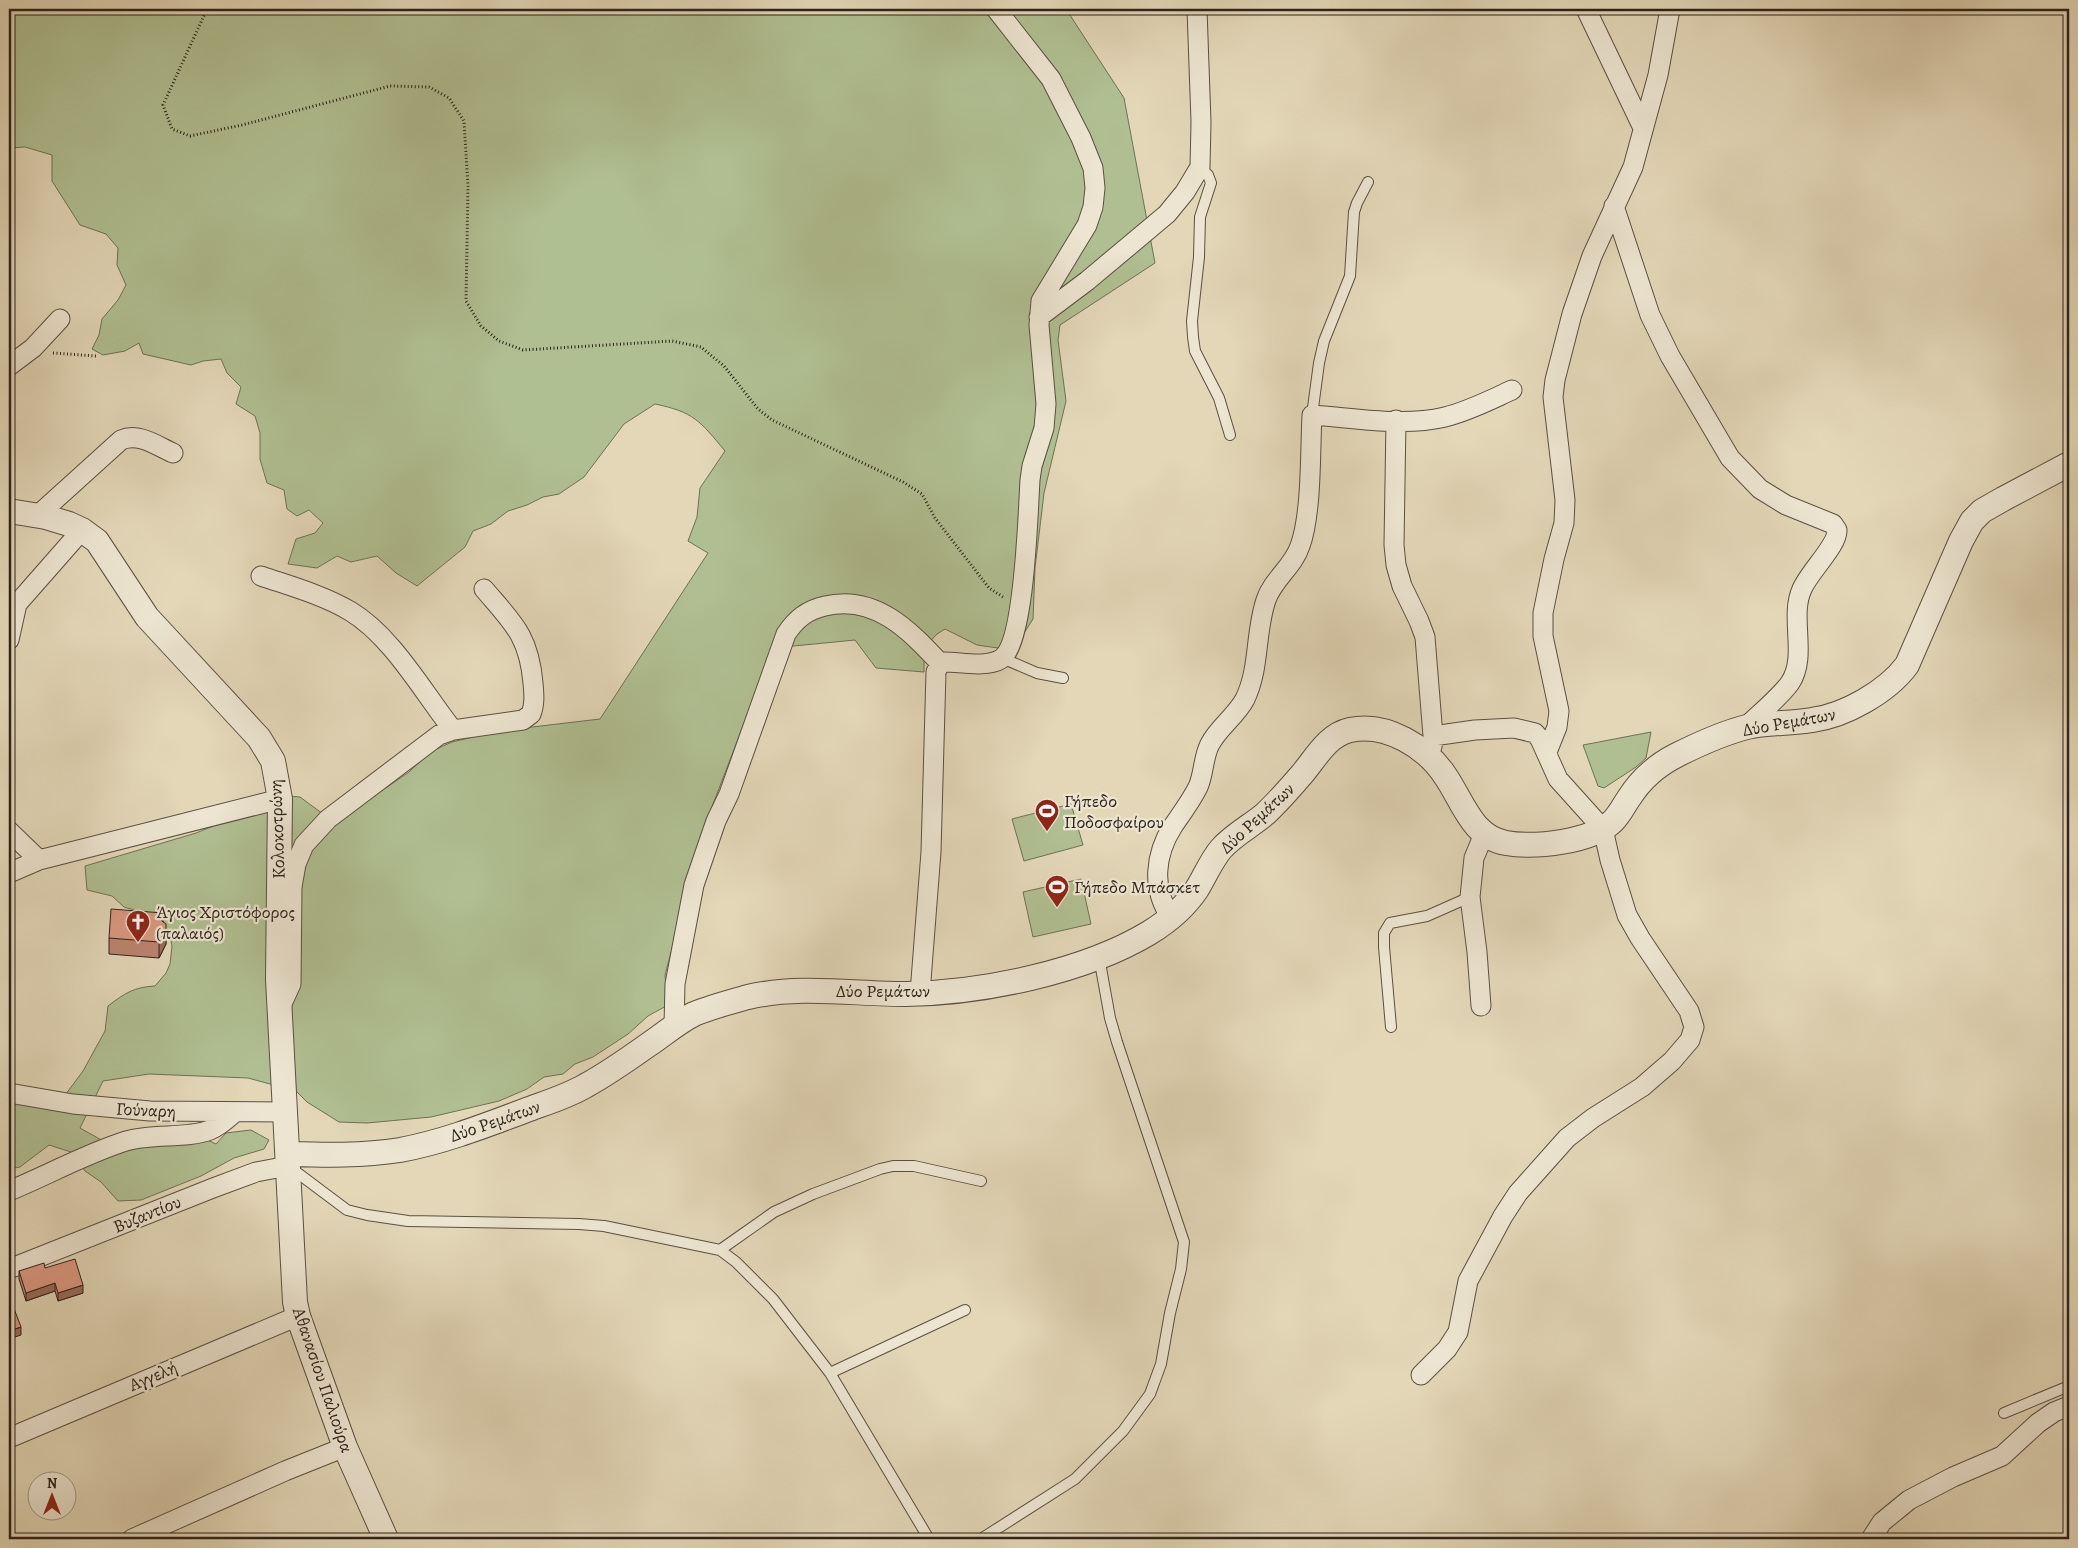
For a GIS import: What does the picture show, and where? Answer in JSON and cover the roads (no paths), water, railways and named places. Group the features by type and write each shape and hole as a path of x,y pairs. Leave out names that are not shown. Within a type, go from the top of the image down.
{"street":[{"path":"674,1026 676,976 694,885 703,857 729,794 786,634 795,621 814,608 837,603 861,604 879,611 898,622 913,634 940,663 984,663 1002,658 1012,644 1019,615 1030,480 1044,428 1046,404 1039,317 1041,302 1087,225 1093,207 1095,188 1092,168 1081,138 1051,79 996,9"},
{"path":"1039,317 1087,281 1167,214 1185,192 1200,168 1201,132 1197,9"},
{"path":"1586,9 1642,126"},
{"path":"1547,752 1557,727 1559,711 1543,636 1543,612 1564,523 1565,500 1553,397 1555,380 1572,314 1592,256 1633,167 1642,126 1658,75 1670,9"},
{"path":"1614,206 1650,314 1670,356 1730,458 1760,489 1786,505 1833,524 1837,530 1835,542 1814,567 1799,596 1798,660 1790,684 1746,727"},
{"path":"9,366 33,348 60,319"},
{"path":"1171,918 1158,893 1159,861 1173,826 1198,787 1210,744 1244,699 1251,683 1266,600 1273,584 1295,558 1300,546 1308,499 1312,415 1396,420 1444,417 1465,411 1512,390"},
{"path":"1396,420 1395,559 1402,586 1425,637 1434,736 1430,759"},
{"path":"37,516 121,440 133,437 139,438 173,453"},
{"name":"Δύο Ρεμάτων","path":"288,1160 388,1151 433,1143 467,1132 553,1101 582,1088 674,1026 706,1010 730,1002 766,994 805,991 920,993 1005,983 1099,957 1153,931 1171,918 1194,894 1222,848 1266,813 1292,787 1326,743 1345,731 1361,728 1379,730 1406,740 1430,759 1445,776 1470,820 1484,834 1501,842 1520,844 1577,840 1603,829 1613,821 1631,794 1650,772 1675,756 1722,735 1746,727 1818,720 1834,716 1848,710 1901,673 1919,640 1961,541 1972,521 1982,511 2069,464"},
{"name":"Κολοκοτρώνη","path":"9,511 69,524 98,541 147,617 266,746 274,767 280,799 278,978 288,1160"},
{"path":"9,640 13,604 82,530"},
{"path":"261,576 331,602 350,611 366,622 394,650 453,730"},
{"path":"280,1009 291,984 292,887 296,864 304,845 328,819 439,735 453,730 523,720 531,714 534,706 531,664 524,641 513,623 484,588"},
{"path":"920,993 932,852 936,672 940,663"},
{"path":"1421,1375 1447,1348 1458,1332 1468,1281 1503,1216 1518,1193 1567,1138 1593,1118 1642,1087 1672,1062 1693,1034 1693,1020 1689,1011 1640,938 1627,915 1610,860 1603,829 1558,779 1547,752 1535,733 1521,729 1475,730 1434,736"},
{"path":"9,873 39,860 280,799"},
{"path":"9,831 39,860"},
{"path":"1481,1006 1470,898 1474,858 1484,834"},
{"name":"Γούναρη","path":"9,1093 73,1104 150,1111 284,1112"},
{"path":"9,1191 126,1141 153,1135 194,1134 210,1130 223,1123 235,1112"},
{"name":"Βυζαντίου","path":"9,1269 288,1160"},
{"name":"Αθανασίου Παλιούρα","path":"288,1160 294,1286 298,1316 345,1447 386,1539"},
{"name":"Αγγελή","path":"9,1438 298,1316"},
{"path":"1871,1539 1882,1522 1909,1500 1953,1477 2011,1451 2038,1423 2054,1412 2069,1406"},
{"path":"132,1539 285,1471 345,1447"}],"lane":[{"path":"1200,168 1210,178 1211,183 1200,217 1199,257 1192,321 1193,337 1195,351 1219,398 1230,435"},
{"path":"1312,415 1324,341 1350,276 1354,212 1368,182"},
{"path":"1002,658 1037,673 1063,678"},
{"path":"1391,1027 1384,947 1386,927 1390,923 1427,916 1470,898"},
{"path":"981,1539 1075,1480 1124,1431 1150,1394 1158,1377 1181,1269 1184,1242 1117,1042 1099,957"},
{"path":"288,1160 347,1210 367,1215 408,1221 555,1222 604,1226 720,1250 744,1270 772,1299 830,1374 929,1539"},
{"path":"720,1250 774,1212 792,1203 880,1169 893,1166 914,1166 980,1182"},
{"path":"830,1374 964,1310"},
{"path":"2004,1413 2069,1386"}],"place":[{"name":"Γήπεδο Ποδοσφαίρου","path":"1047,832"},
{"name":"Γήπεδο Μπάσκετ","path":"1057,908"},
{"name":"Άγιος Χριστόφορος (παλαιός)","path":"138,943"}]}
